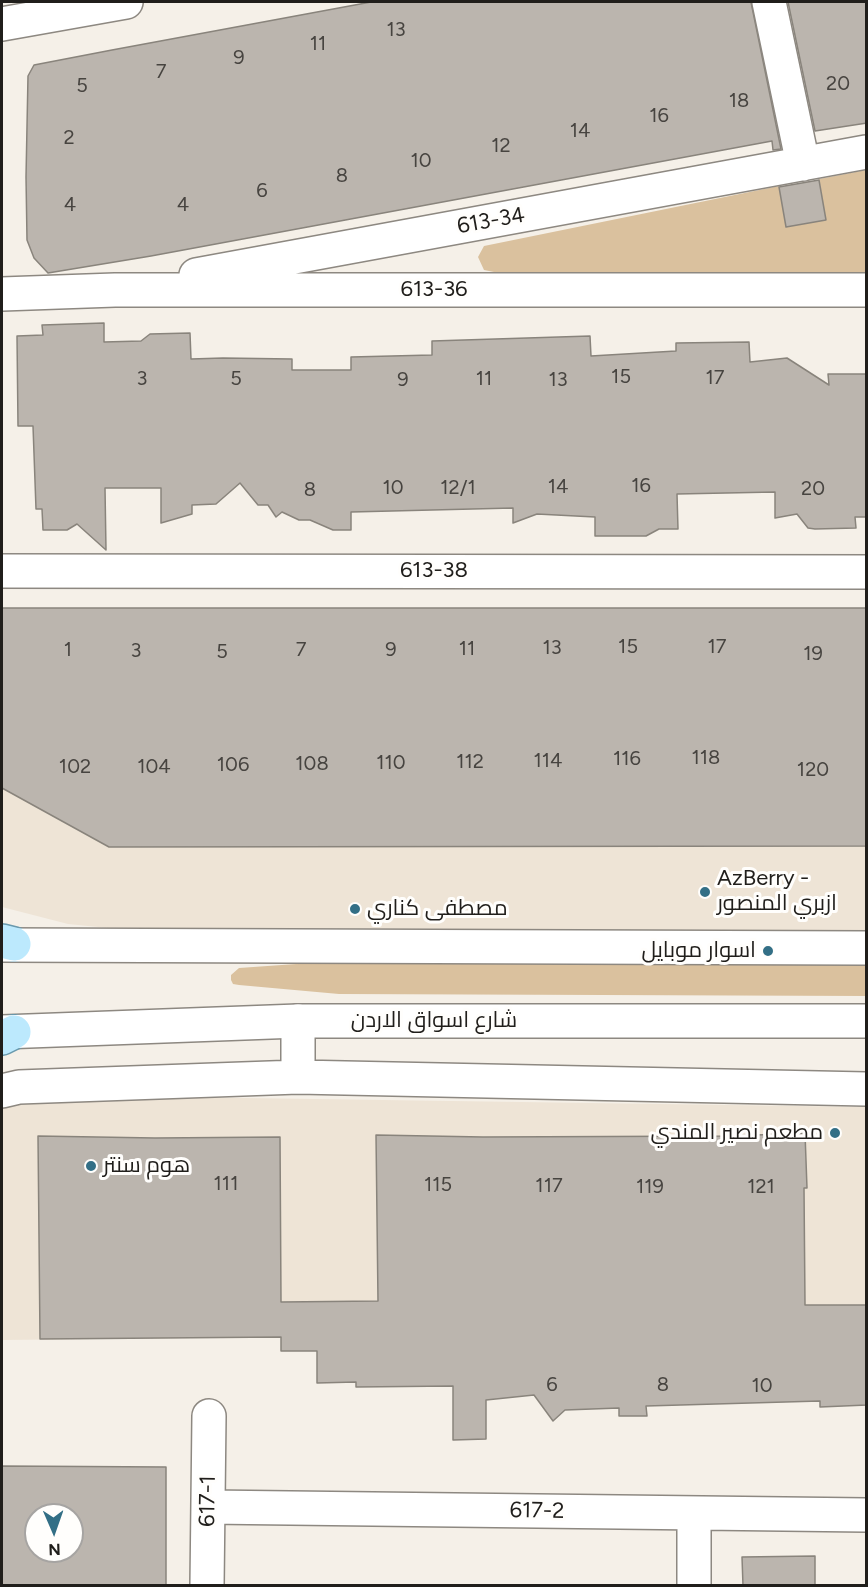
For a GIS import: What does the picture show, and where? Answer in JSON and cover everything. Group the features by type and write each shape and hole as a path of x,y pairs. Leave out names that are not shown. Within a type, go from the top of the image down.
{"street":[{"path":"2,24 126,2"},
{"path":"769,2 803,164"},
{"name":"613-34","path":"115,290 867,152"},
{"name":"613-36","path":"2,294 115,290 867,290"},
{"name":"613-38","path":"2,571 867,572"},
{"path":"6,943 867,948"},
{"path":"298,1021 298,1077"},
{"name":"شارع اسواق الاردن","path":"6,1034 298,1021 867,1021"},
{"path":"2,1091 19,1087 298,1077 867,1089"},
{"name":"617-1","path":"207,1586 209,1416"},
{"name":"617-2","path":"208,1507 867,1515"},
{"path":"693,1586 694,1513"}],"shaded area":[{"path":"866,170 866,276 499,273 484,270 478,257 484,246 779,186 786,227 826,220 819,179"},
{"path":"866,728 866,933 158,933 68,924 2,907 2,729"},
{"path":"339,961 866,963 866,996 339,994 239,985 233,984 231,980 231,975 239,968"},
{"path":"38,1095 866,1107 866,1305 705,1304 593,1298 281,1302 281,1337 2,1340 2,1102"}],"building":[{"path":"371,2 751,2 781,149 773,150 772,141 48,273 34,258 27,240 26,177 28,76 34,65"},
{"path":"788,2 867,2 867,123 815,131"},
{"path":"819,180 826,220 786,227 779,187"},
{"path":"104,323 104,342 141,341 150,334 190,333 191,359 292,359 292,370 351,370 351,357 432,355 432,341 590,336 591,356 676,351 676,343 749,342 750,362 787,358 829,385 828,374 867,374 867,517 855,517 856,528 815,529 808,528 797,514 775,518 775,492 677,494 678,529 659,529 646,536 595,536 595,517 537,514 513,523 513,508 351,512 351,530 333,530 310,520 299,520 282,512 276,517 268,505 258,505 240,483 216,504 192,505 192,514 161,523 161,488 105,488 106,550 77,524 67,530 43,530 42,509 36,509 33,426 18,426 17,336 43,335 42,325"},
{"path":"2,608 867,608 867,846 109,847 2,788"},
{"path":"805,1133 807,1188 804,1188 805,1305 867,1305 867,1405 820,1407 820,1401 646,1406 647,1416 619,1416 619,1408 565,1410 553,1421 534,1395 486,1400 486,1439 453,1440 453,1386 356,1387 356,1382 317,1383 317,1351 281,1351 281,1337 40,1339 38,1136 280,1137 281,1302 378,1301 376,1135 732,1136"},
{"path":"2,1466 166,1467 166,1586 2,1586"},
{"path":"815,1556 815,1586 743,1586 742,1557"}],"place":[{"name":"AzBerry - ازبري المنصور","path":"705,892"},
{"name":"مصطفى كناري","path":"355,909"},
{"name":"اسوار موبايل","path":"768,951"},
{"name":"مطعم نصير المندي","path":"835,1133"},
{"name":"هوم سنتر","path":"91,1166"}]}
